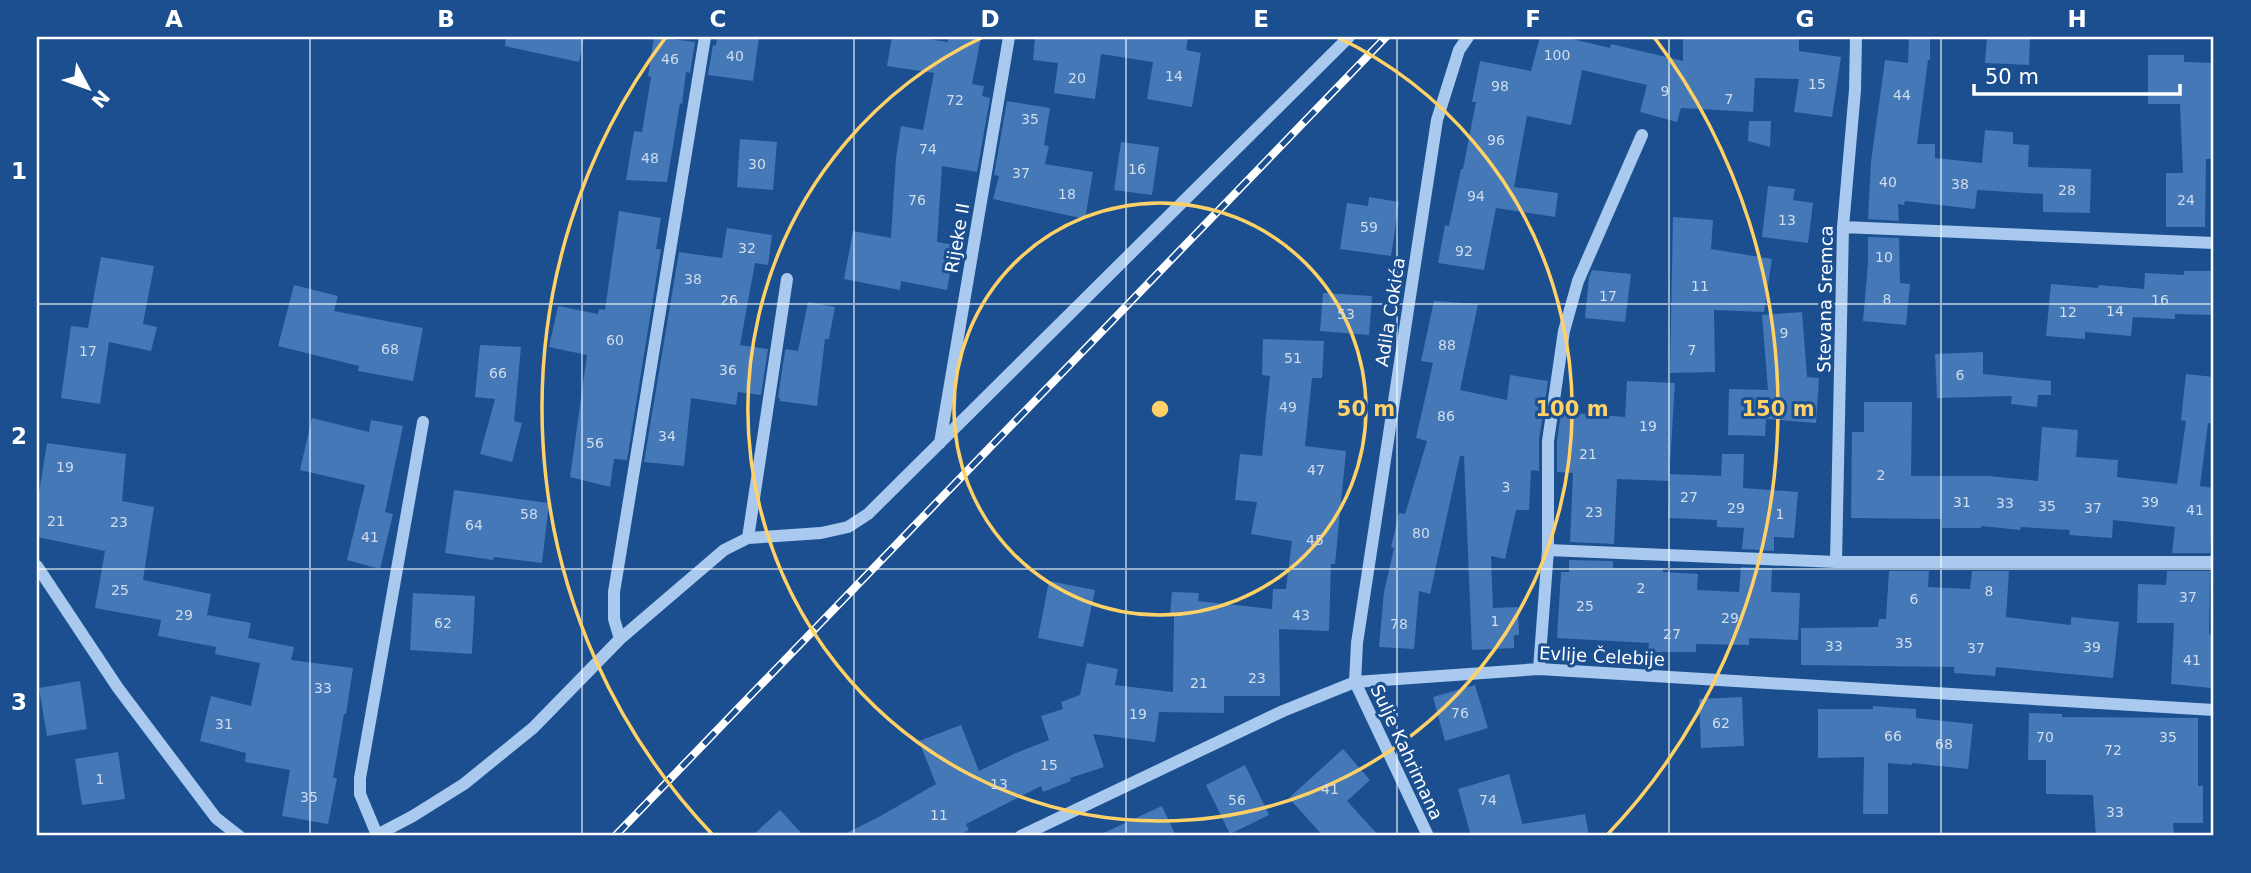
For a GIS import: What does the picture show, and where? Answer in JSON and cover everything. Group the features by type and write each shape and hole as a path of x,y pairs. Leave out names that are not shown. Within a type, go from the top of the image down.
{"street":[{"path":"620,639 614,619 614,592 705,37"},
{"name":"Rijeke II","path":"940,445 1009,37"},
{"path":"423,422 360,778 360,794 376,836 464,784 533,728 620,639 724,550 748,538 821,533 848,527 868,514 1349,37"},
{"name":"Adila Cokića","path":"1355,682 1357,643 1437,120 1459,50 1468,37"},
{"name":"Stevana Sremca","path":"1836,562 1843,227 1855,90 1856,37"},
{"path":"1539,669 1548,550 1548,441 1564,331 1578,281 1642,135"},
{"path":"1843,227 2214,243"},
{"path":"748,538 787,279"},
{"path":"1548,550 1836,562 2214,562"},
{"path":"37,566 126,699 216,818 239,836"},
{"name":"Evlije Čelebije","path":"1020,836 1283,710 1355,682 1539,669 2214,710"},
{"name":"Sulje Kahrimana","path":"1355,682 1428,836"}],"building":[{"path":"506,37 584,37 579,62 505,46"},
{"path":"654,37 695,42 690,73 686,72 667,182 626,180 634,131 642,132"},
{"path":"717,37 759,37 753,81 708,75"},
{"path":"892,37 948,42 948,37 981,37 972,84 984,86 982,96 990,98 977,172 942,166 937,242 955,245 947,290 901,281 900,290 844,279 853,231 891,238 896,158 901,126 923,130 934,73 887,66"},
{"path":"1035,37 1188,37 1186,50 1201,53 1192,107 1147,99 1153,62 1101,54 1095,99 1054,93 1058,63 1033,60"},
{"path":"1540,37 1564,37 1610,48 1611,44 1683,61 1683,37 1799,37 1799,51 1841,57 1832,117 1794,112 1799,79 1755,78 1753,112 1681,108 1677,122 1640,112 1647,85 1582,70 1571,125 1527,116 1514,187 1558,193 1555,217 1496,208 1484,270 1438,263 1445,225 1449,226 1463,169 1476,102 1472,102 1480,61 1531,71"},
{"path":"1909,37 1930,37 1930,60 1917,144 1935,144 1935,158 1982,163 1985,130 2013,132 2013,144 2029,145 2028,167 2091,169 2090,213 2043,212 2043,194 1977,190 1975,209 1905,201 1904,205 1898,204 1899,221 1868,219 1871,162 1885,60 1908,63"},
{"path":"1987,37 2030,37 2029,65 1985,63"},
{"path":"2148,55 2184,55 2184,62 2214,63 2214,159 2206,159 2205,227 2166,227 2166,173 2183,173 2180,104 2148,104"},
{"path":"1007,101 1050,108 1044,145 1049,146 1045,164 1093,172 1085,219 993,199 999,176 994,175"},
{"path":"1749,121 1771,121 1770,147 1748,141"},
{"path":"740,139 777,142 773,190 737,187"},
{"path":"1121,142 1159,147 1152,195 1114,190"},
{"path":"1768,186 1795,189 1793,200 1813,203 1808,243 1762,237"},
{"path":"1369,197 1399,202 1391,256 1340,249 1347,203 1368,206"},
{"path":"619,211 661,218 656,249 661,249 627,460 614,459 610,487 570,477 587,355 549,347 558,306 598,314 599,309 605,310"},
{"path":"1673,217 1713,220 1711,249 1772,259 1764,312 1714,310 1715,372 1670,373"},
{"path":"727,228 772,235 768,265 755,263 740,345 768,349 761,395 738,392 736,405 691,398 684,466 644,462 679,252 722,258"},
{"path":"1868,237 1899,238 1900,283 1910,284 1906,325 1863,321"},
{"path":"101,257 154,266 143,324 157,327 151,351 109,342 100,404 61,398 71,326 88,328"},
{"path":"1592,270 1631,274 1625,322 1585,318"},
{"path":"2184,271 2214,271 2214,315 2175,314 2175,319 2133,317 2131,336 2085,332 2085,339 2046,336 2051,284 2144,289 2145,273 2184,275"},
{"path":"294,285 338,296 334,311 423,328 413,381 358,371 359,366 278,346"},
{"path":"1323,293 1372,296 1369,335 1320,331"},
{"path":"1434,301 1478,304 1460,390 1507,400 1510,375 1548,381 1539,440 1539,471 1531,470 1529,510 1516,510 1505,559 1491,556 1493,608 1518,607 1519,635 1514,635 1514,648 1472,650 1464,456 1460,456 1430,594 1419,591 1414,649 1379,647 1384,592 1394,548 1391,547 1399,513 1405,514 1427,441 1416,438 1433,363 1421,361"},
{"path":"808,302 835,307 829,339 825,339 817,406 780,401 778,398 785,351 798,351"},
{"path":"1802,312 1807,377 1819,378 1816,423 1766,419 1765,436 1728,435 1729,389 1768,390 1762,315"},
{"path":"1263,339 1324,341 1322,378 1312,378 1305,446 1346,451 1335,564 1331,564 1329,631 1279,629 1280,696 1224,696 1224,713 1159,712 1155,742 1093,734 1104,767 1070,778 1071,781 1043,792 1041,786 966,824 969,830 957,836 840,836 936,784 919,741 961,725 979,771 1049,740 1041,716 1063,709 1061,702 1080,695 1087,663 1118,669 1115,685 1173,692 1174,616 1170,616 1172,592 1199,593 1198,601 1272,609 1273,589 1286,589 1292,541 1251,534 1257,502 1235,500 1240,454 1262,456 1270,376 1262,375"},
{"path":"480,345 521,347 514,421 522,423 512,462 480,454 495,399 475,397"},
{"path":"1983,352 1983,374 2051,381 2051,395 2038,395 2037,407 2011,404 2012,396 1937,398 1935,354"},
{"path":"2186,374 2214,377 2214,424 2208,423 2200,486 2214,488 2214,536 2211,536 2210,553 2172,553 2175,527 2113,520 2112,538 2069,535 2070,530 2021,527 2020,530 1981,526 1942,528 1942,519 1851,518 1852,432 1864,432 1864,402 1912,402 1911,476 1989,476 2038,481 2042,427 2078,430 2076,457 2118,460 2117,477 2177,484 2186,421 2181,420"},
{"path":"1627,381 1675,383 1669,481 1617,479 1614,544 1570,542 1573,473 1557,472 1561,412 1625,417"},
{"path":"312,418 369,432 371,420 403,426 385,512 393,514 380,569 347,560 365,485 300,470"},
{"path":"47,443 126,454 122,501 154,507 143,580 211,594 207,615 251,623 248,638 294,647 291,660 353,668 333,778 337,778 328,824 282,816 290,770 245,762 246,753 200,741 211,696 251,706 260,663 215,654 216,647 158,636 161,620 95,608 105,551 37,537 37,505"},
{"path":"1722,454 1744,454 1743,488 1798,492 1794,538 1774,537 1774,551 1742,549 1744,528 1717,527 1717,520 1668,518 1670,474 1721,476"},
{"path":"454,490 549,503 542,563 445,553"},
{"path":"1569,560 1613,561 1613,568 1663,568 1663,572 1698,574 1697,590 1739,592 1741,567 1772,568 1771,592 1800,593 1798,640 1749,638 1749,645 1696,644 1696,652 1648,652 1649,643 1557,638 1561,572 1569,572"},
{"path":"1889,571 1929,571 1928,587 1970,589 1972,571 2009,571 2006,617 2071,625 2071,617 2119,622 2113,678 1996,667 1995,676 1954,673 1954,667 1801,665 1801,628 1878,627 1879,619 1886,619"},
{"path":"2167,571 2210,571 2209,634 2214,635 2211,688 2171,684 2174,623 2137,623 2138,584 2166,585"},
{"path":"1049,581 1095,590 1083,647 1038,638"},
{"path":"413,593 475,596 472,654 410,650"},
{"path":"80,681 87,729 47,736 39,688"},
{"path":"1475,685 1488,728 1445,741 1433,697"},
{"path":"1742,697 1744,746 1701,748 1699,699"},
{"path":"1873,706 1916,709 1916,718 1973,724 1968,769 1888,763 1888,814 1863,814 1864,757 1818,758 1818,709 1873,709"},
{"path":"2029,713 2062,714 2062,717 2198,718 2198,786 2203,786 2203,823 2173,823 2174,836 2148,836 2147,833 2096,836 2093,795 2046,794 2046,760 2028,760"},
{"path":"1343,749 1370,780 1347,801 1379,836 1323,836 1289,798"},
{"path":"118,752 125,799 82,805 75,759"},
{"path":"1245,765 1269,815 1230,834 1206,785"},
{"path":"1509,774 1523,826 1585,814 1589,836 1471,836 1458,789"},
{"path":"1162,806 1176,836 1097,836"},
{"path":"780,810 804,836 752,836"}],"railway":[{"path":"615,836 1386,37"}]}
